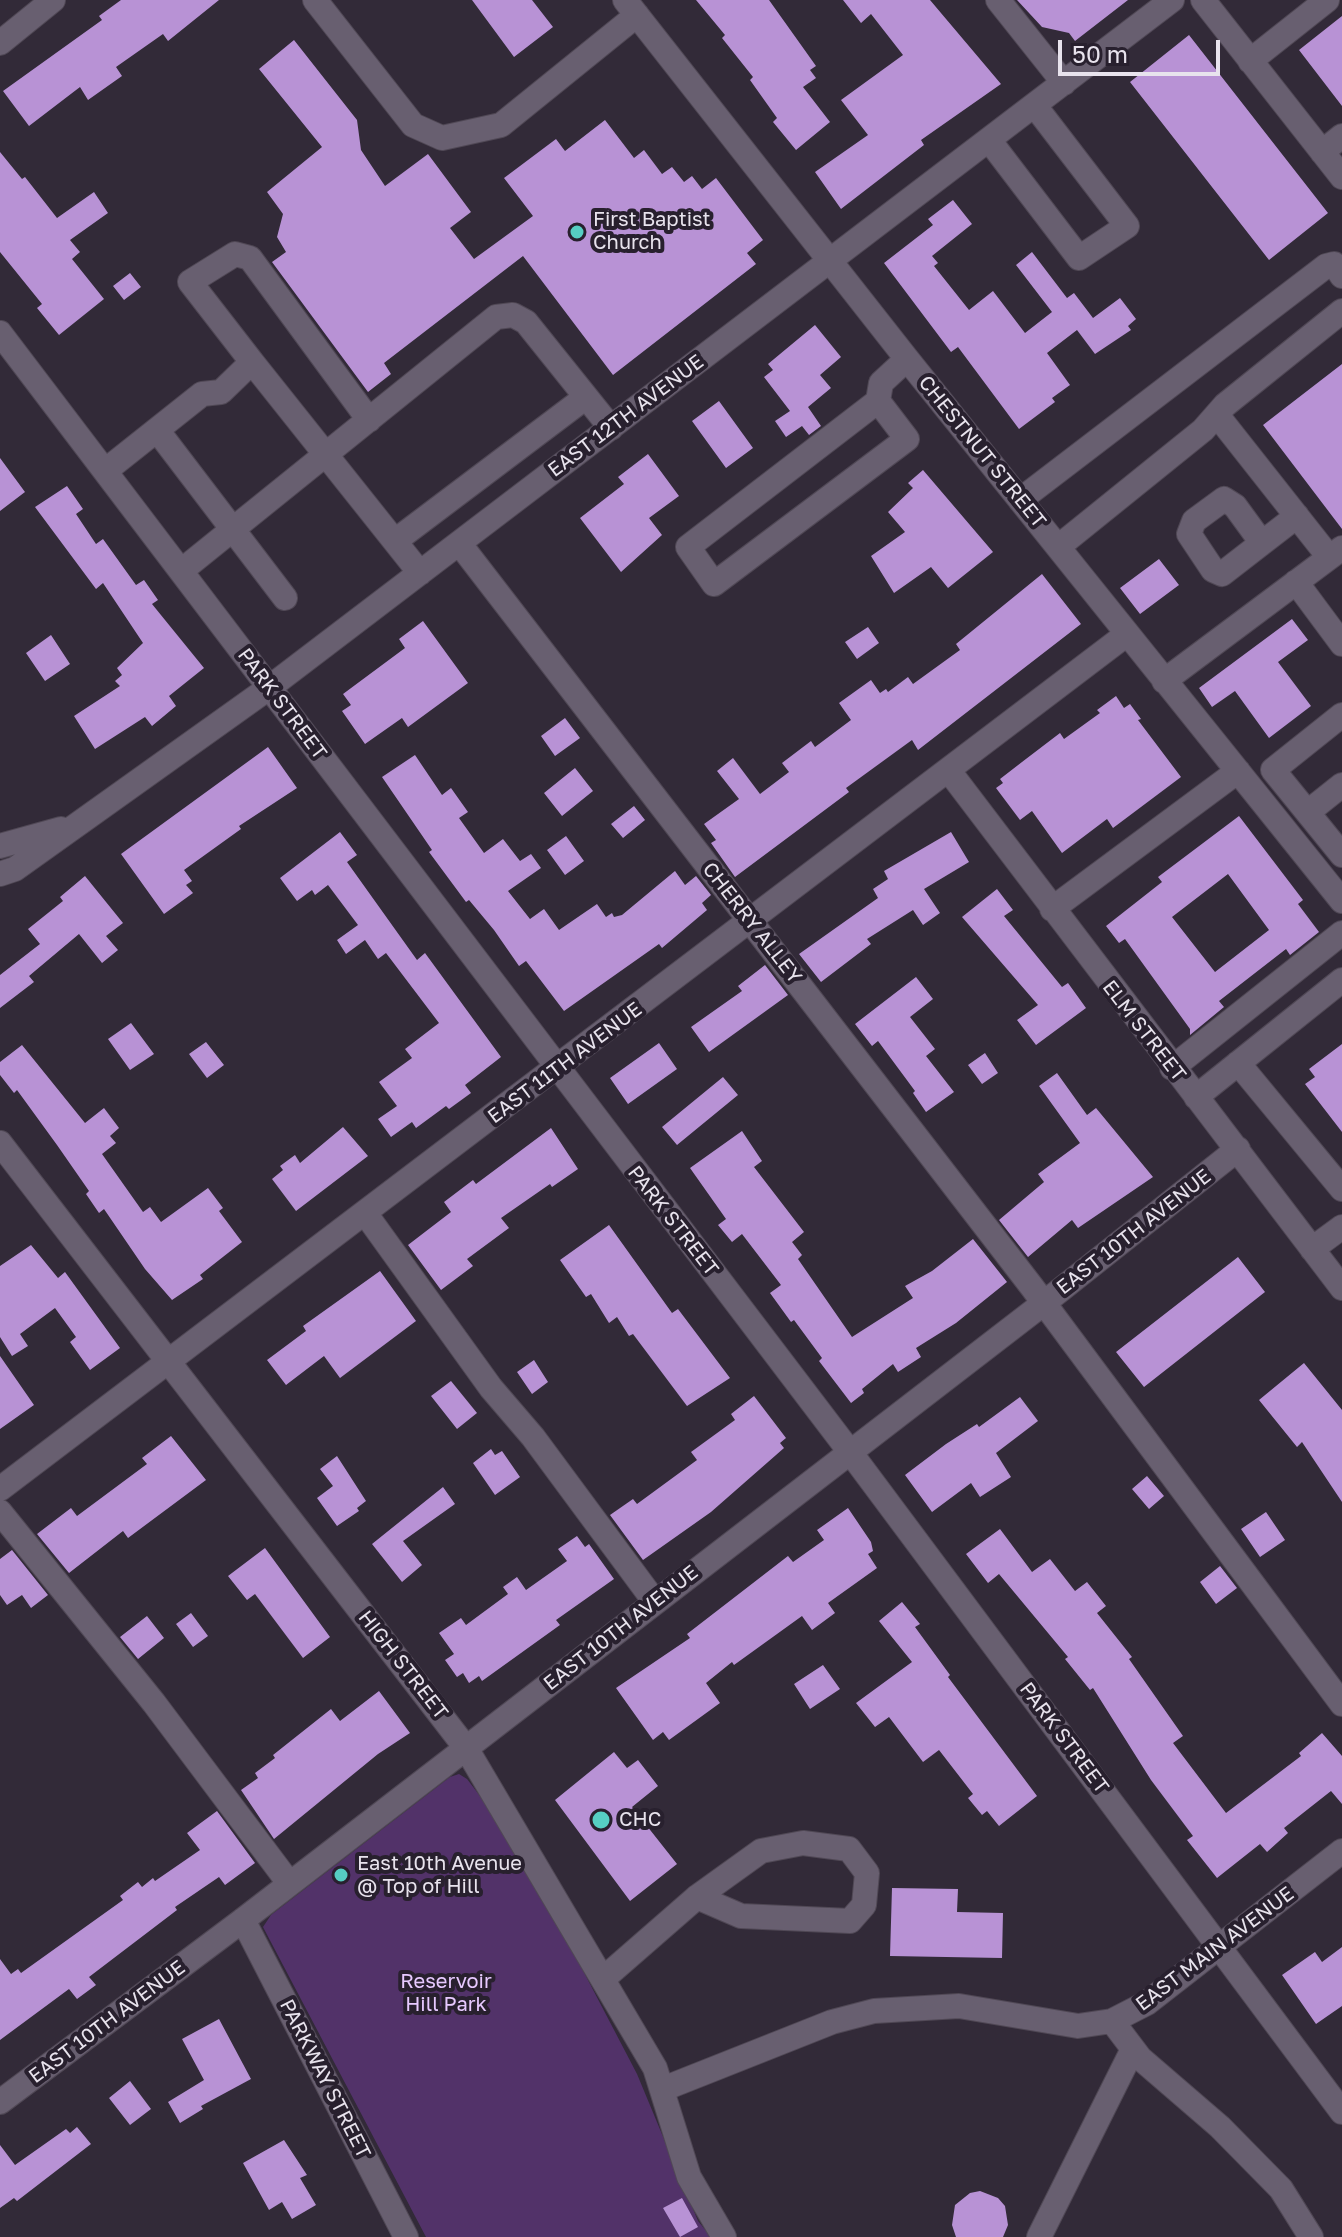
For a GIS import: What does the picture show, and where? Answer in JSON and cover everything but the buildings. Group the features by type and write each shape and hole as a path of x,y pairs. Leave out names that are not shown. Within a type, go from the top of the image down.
{"street":[{"path":"0,43 53,0"},
{"path":"315,0 413,125 442,138 501,125 631,8"},
{"path":"998,0 1064,83"},
{"name":"EAST 12TH AVENUE","path":"0,874 15,869 270,687 1172,0"},
{"path":"1203,0 1342,177"},
{"path":"1250,61 1327,0"},
{"name":"CHESTNUT STREET","path":"631,8 907,359 1342,901"},
{"path":"989,140 1079,258 1127,226 1035,106"},
{"path":"1322,152 1342,136"},
{"path":"369,420 250,258 235,254 190,282 420,573"},
{"path":"1020,500 1326,266 1334,264 1342,276"},
{"path":"1058,547 1203,430 1342,311"},
{"path":"181,571 496,317 513,315 526,322 611,428"},
{"name":"PARK STREET","path":"0,333 850,1452 1342,2112"},
{"path":"878,401 907,439 714,584 688,547 878,401 881,383 907,359"},
{"path":"105,471 202,394 221,392 252,362"},
{"path":"395,541 586,397"},
{"path":"1164,681 1336,553 1297,516 1217,415"},
{"path":"157,430 285,598"},
{"path":"1262,543 1297,516"},
{"name":"CHERRY ALLEY","path":"459,543 1044,1303 1342,1704"},
{"path":"1296,582 1342,644"},
{"name":"EAST 11TH AVENUE","path":"0,1489 557,1070 1127,634"},
{"path":"1342,715 1273,770 1342,855"},
{"name":"ELM STREET","path":"949,771 1342,1288"},
{"path":"1052,909 1238,771"},
{"path":"1308,812 1342,785"},
{"name":"EAST 12TH AVENUE","path":"0,846 75,825"},
{"path":"1172,1068 1342,933"},
{"path":"1196,1097 1342,980"},
{"path":"1238,1063 1342,1189"},
{"name":"HIGH STREET","path":"0,1143 466,1748 655,2068 689,2177 724,2237"},
{"name":"EAST 10TH AVENUE","path":"0,2102 243,1920 1044,1303 1238,1149"},
{"path":"365,1213 491,1388 533,1437 655,1602"},
{"path":"1312,1249 1342,1227"},
{"path":"0,1512 154,1703 289,1883"},
{"path":"603,1979 697,1897 761,1851 803,1843 849,1849 867,1873 864,1905 850,1921 741,1916 697,1897"},
{"name":"EAST MAIN AVENUE","path":"663,2089 832,2022 874,2011 959,2006 1078,2026 1112,2021 1147,2003 1342,1851"},
{"name":"PARKWAY STREET","path":"243,1920 406,2237"},
{"path":"1112,2021 1133,2049 1220,2127 1281,2189 1311,2237"},
{"path":"1039,2237 1133,2049"}],"green space":[{"name":"Reservoir Hill Park","path":"459,1774 467,1779 506,1830 566,1938 637,2074 698,2221 711,2237 426,2237 263,1927 271,1915 450,1777"}],"place":[{"name":"First Baptist Church","path":"577,232"},
{"name":"CHC","path":"601,1820"},
{"name":"East 10th Avenue @ Top of Hill","path":"341,1875"}]}
